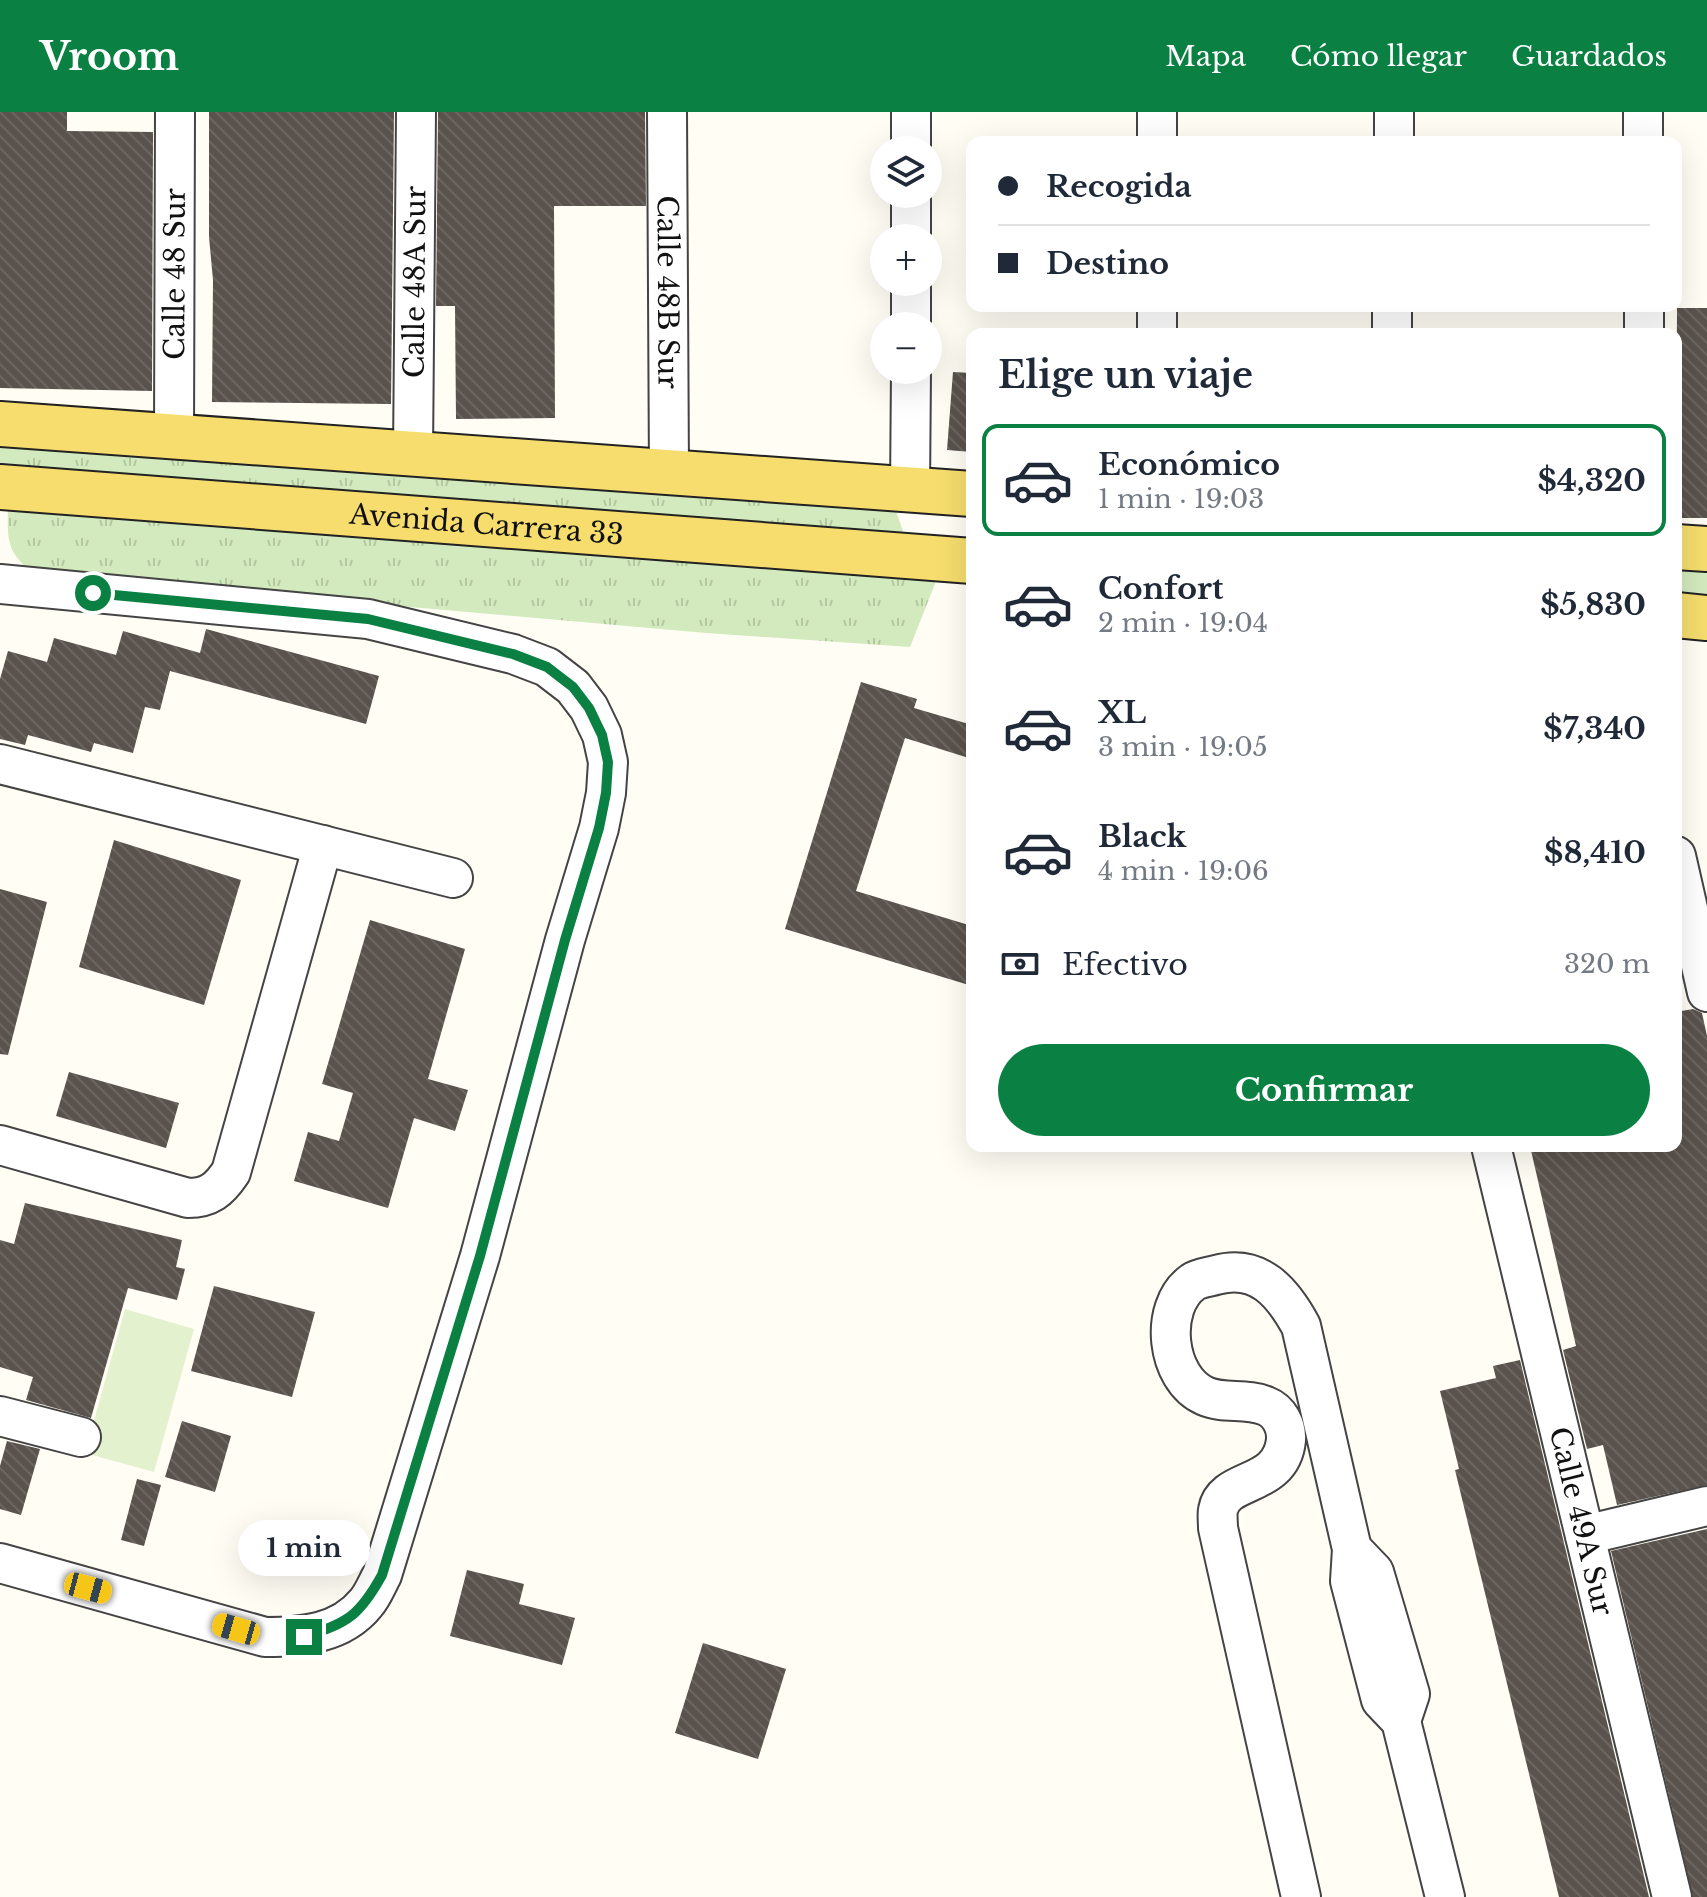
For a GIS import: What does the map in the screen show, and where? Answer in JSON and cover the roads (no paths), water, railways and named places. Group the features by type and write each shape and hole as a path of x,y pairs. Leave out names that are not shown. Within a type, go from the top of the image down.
{"main road":[{"path":"0,424 966,494"},
{"name":"Avenida Carrera 33","path":"0,487 965,560"},
{"path":"910,490 965,560"},
{"path":"1682,547 1707,549"},
{"path":"1682,616 1707,618"}],"street":[{"name":"Calle 48 Sur","path":"174,436 175,112"},
{"name":"Calle 48A Sur","path":"413,454 416,112"},
{"name":"Calle 48B Sur","path":"667,112 669,472"},
{"path":"911,112 911,136"},
{"path":"1157,112 1157,136"},
{"path":"1394,112 1394,136"},
{"path":"1643,112 1643,136"},
{"path":"910,490 911,384"},
{"path":"0,584 368,619 513,654 547,667 573,687 589,708 602,735 608,762 599,828 565,940 480,1256 382,1575 366,1604 335,1627 304,1637 265,1637 0,1563"},
{"path":"0,764 453,878"},
{"path":"0,1145 188,1198 204,1198 221,1187 231,1172 323,845"},
{"path":"1682,888 1697,967"},
{"name":"Calle 49A Sur","path":"1492,1152 1672,1897"},
{"path":"1301,1897 1218,1528 1218,1508 1228,1493 1272,1471 1282,1454 1286,1438 1282,1419 1267,1406 1204,1396 1180,1374 1170,1336 1174,1303 1194,1282 1230,1271 1264,1279 1287,1300 1301,1326 1352,1549 1374,1572 1410,1694 1401,1721 1445,1897"},
{"path":"0,1416 81,1437"},
{"path":"1585,1535 1707,1506"}]}
